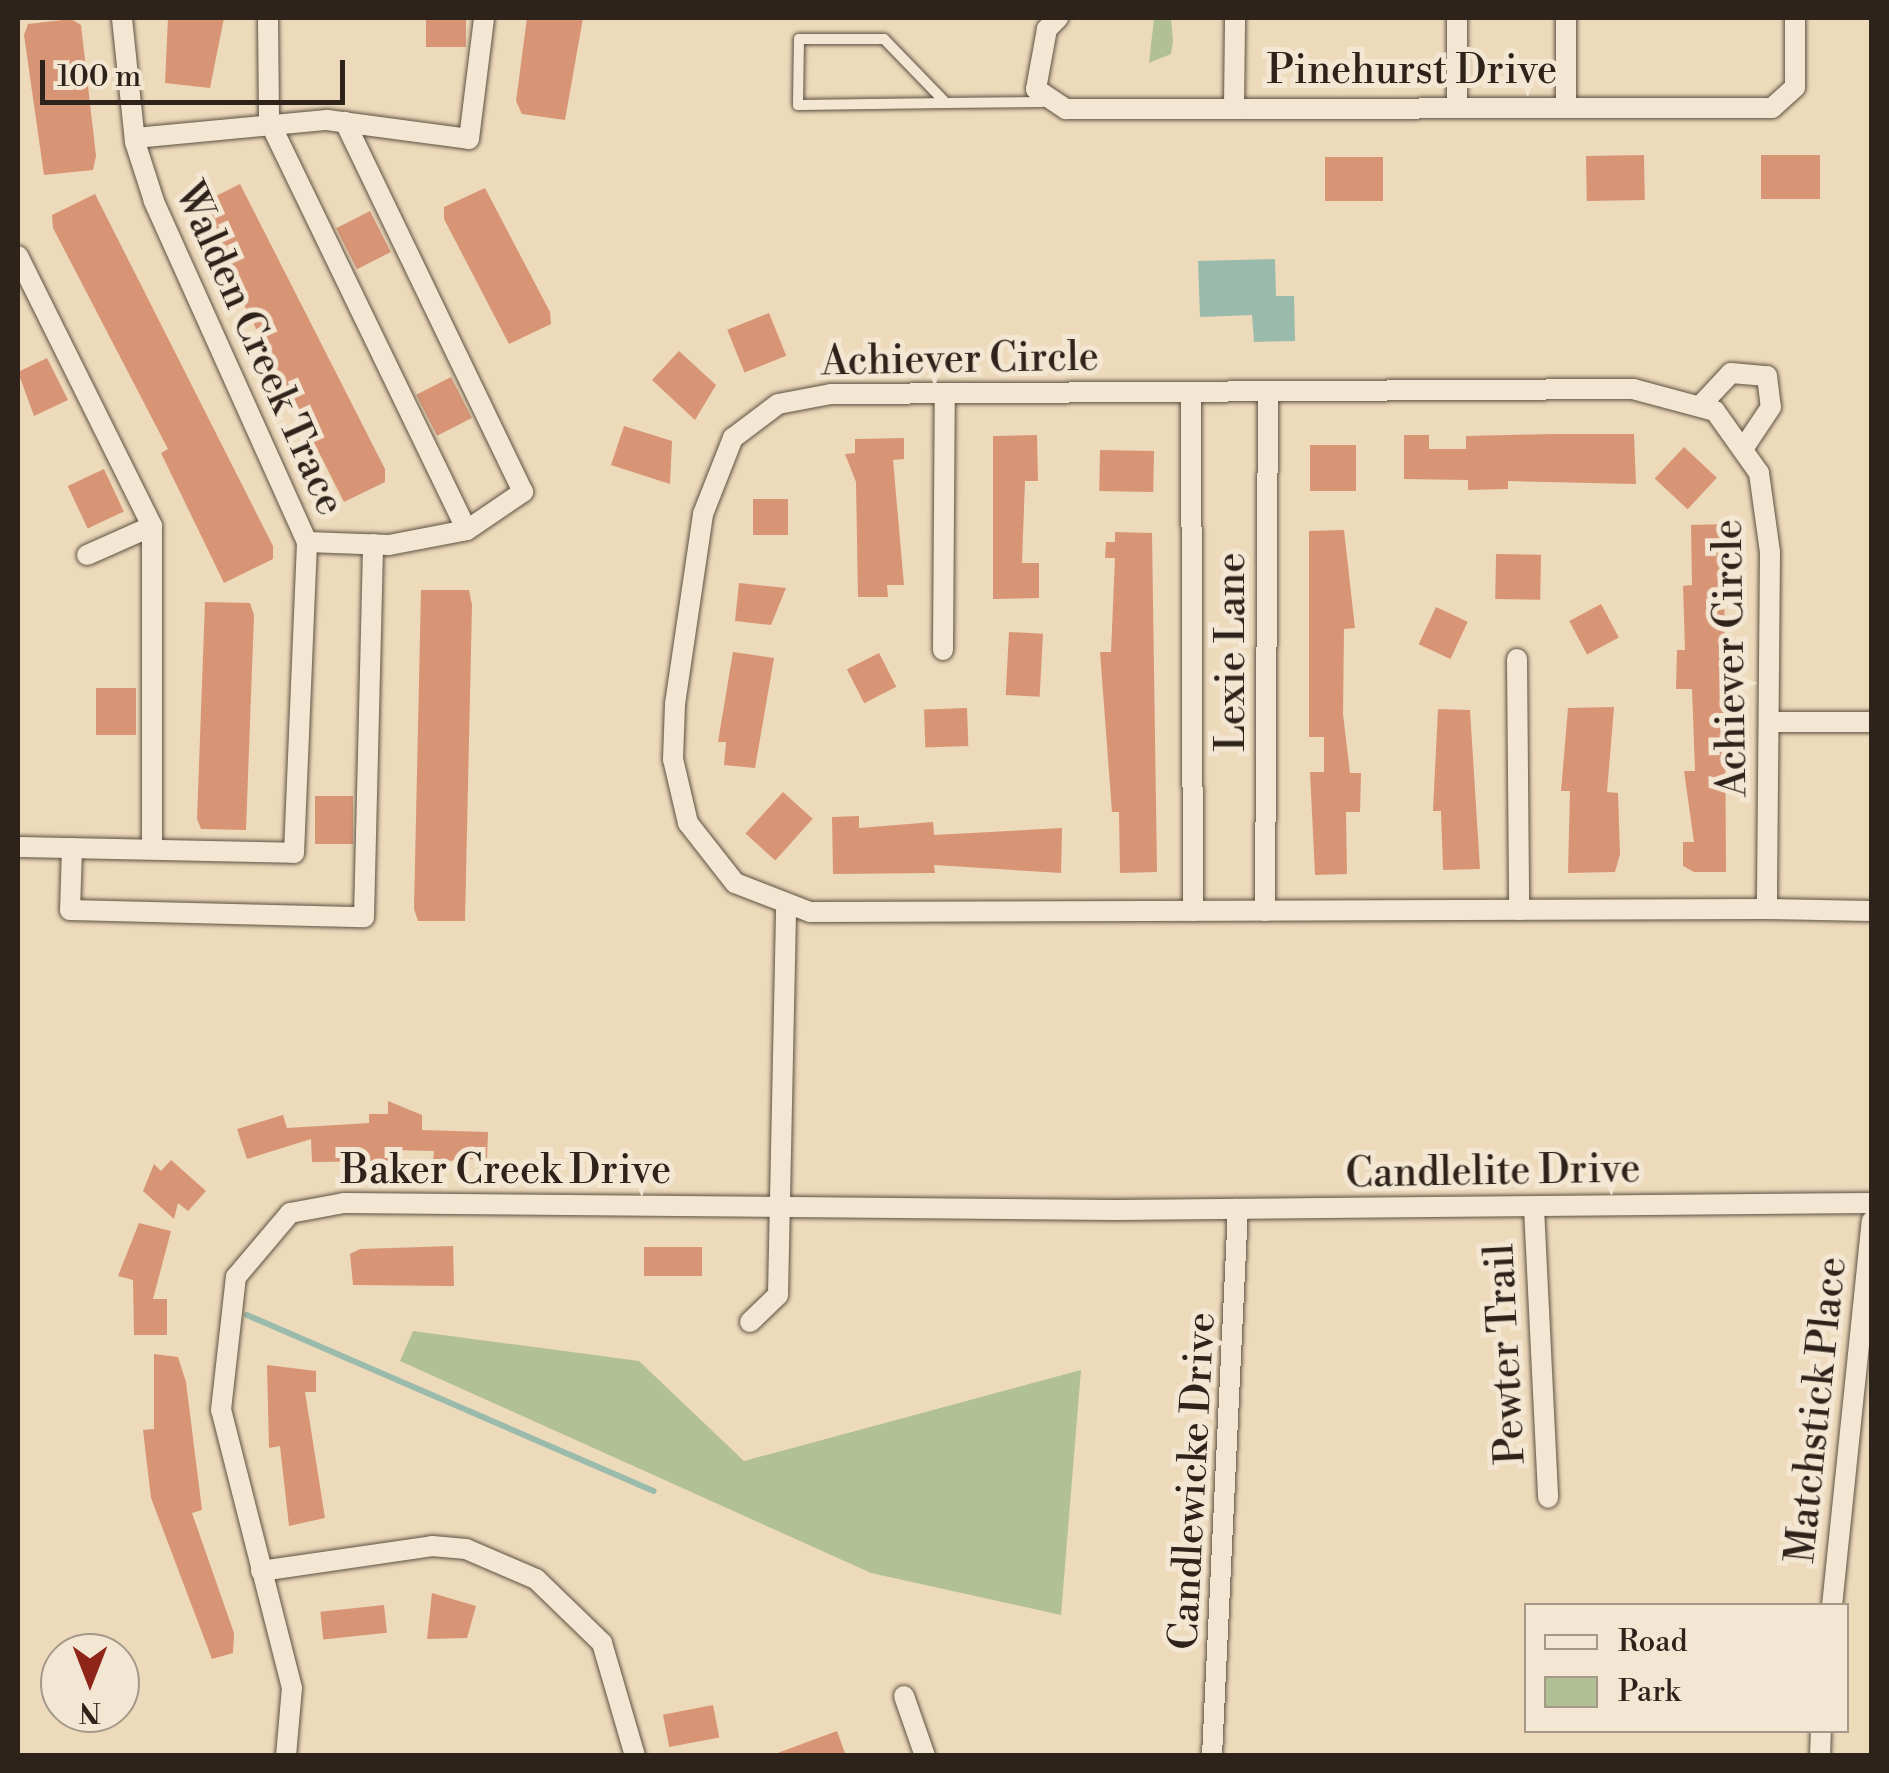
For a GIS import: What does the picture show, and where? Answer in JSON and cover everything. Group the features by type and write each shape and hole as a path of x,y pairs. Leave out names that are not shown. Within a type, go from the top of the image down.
{"street":[{"name":"Walden Creek Trace","path":"18,847 294,853 306,542 134,138 122,18"},
{"path":"268,18 269,121 467,530"},
{"path":"134,138 269,121 345,122 469,139 484,18"},
{"path":"1042,102 1035,68 1058,18"},
{"path":"1234,105 1235,18"},
{"path":"1457,18 1457,106"},
{"path":"1566,18 1566,107"},
{"name":"Pinehurst Drive","path":"1042,102 1066,109 1234,105 1772,108 1795,87 1794,18"},
{"path":"306,542 373,544 467,530 506,511 523,492 521,475 345,122"},
{"path":"18,256 152,526 152,849"},
{"path":"1700,406 1731,373 1767,376 1771,407 1745,446"},
{"name":"Achiever Circle","path":"786,909 710,860 676,788 675,704 714,473 733,438 799,397 1633,389 1700,406 1745,446 1759,472 1770,552 1767,909"},
{"path":"944,650 945,393"},
{"name":"Lexie Lane","path":"1265,912 1268,393"},
{"name":"Lexie Lane","path":"1191,394 1193,912"},
{"path":"87,556 152,526"},
{"path":"72,848 70,910 364,916 373,544"},
{"path":"1517,659 1519,910"},
{"path":"1770,722 1872,722"},
{"path":"750,1322 778,1295 786,909 1872,910"},
{"name":"Baker Creek Drive","path":"286,1756 292,1688 221,1410 225,1336 236,1276 290,1214 344,1203 1116,1210"},
{"name":"Candlelite Drive","path":"1116,1210 1872,1203"},
{"name":"Pewter Trail","path":"1534,1208 1548,1498"},
{"name":"Candlewicke Drive","path":"1212,1756 1238,1209"},
{"name":"Matchstick Place","path":"1832,1603 1872,1221"},
{"path":"260,1572 432,1546 466,1549 536,1579 602,1643 636,1756"},
{"path":"904,1696 925,1756"}],"lane":[{"path":"946,103 884,40 800,40 798,105 1042,102"}],"green space":[{"path":"1154,18 1171,18 1173,41 1171,54 1149,63"},
{"path":"413,1331 639,1361 744,1461 1081,1370 1061,1615 871,1573 400,1361"}],"shaded area":[{"path":"1275,259 1276,296 1294,296 1295,341 1254,342 1252,315 1200,317 1198,261"}],"building":[{"path":"168,18 224,18 210,88 165,83"},
{"path":"426,18 466,18 466,47 426,47"},
{"path":"527,18 583,18 565,120 522,114 516,101"},
{"path":"71,19 81,25 96,156 93,170 44,175 24,35 28,24"},
{"path":"1644,155 1645,200 1587,201 1586,156"},
{"path":"1761,155 1820,155 1820,199 1761,199"},
{"path":"1325,157 1383,157 1383,201 1325,201"},
{"path":"240,184 385,469 385,482 344,502 200,218 198,205"},
{"path":"485,188 550,312 551,324 509,344 444,219 444,207"},
{"path":"95,194 273,546 273,559 224,583 161,453 168,449 53,228 52,215"},
{"path":"370,211 391,252 357,269 336,228"},
{"path":"769,313 786,356 745,373 727,330"},
{"path":"679,351 716,385 695,420 652,380"},
{"path":"47,358 68,400 34,416 18,372"},
{"path":"451,377 472,418 437,436 416,395"},
{"path":"624,426 672,441 670,484 611,465"},
{"path":"1634,434 1636,484 1508,481 1508,489 1468,490 1468,480 1404,479 1404,435 1429,435 1429,449 1466,449 1466,436"},
{"path":"1037,435 1038,481 1025,481 1022,563 1039,563 1039,598 993,599 993,436"},
{"path":"904,438 904,459 893,460 904,585 887,585 888,597 858,597 856,482 845,454 855,453 855,439"},
{"path":"1310,445 1356,445 1356,491 1310,491"},
{"path":"1684,447 1717,478 1688,509 1655,478"},
{"path":"1100,450 1154,451 1153,492 1099,491"},
{"path":"104,469 124,512 88,529 68,486"},
{"path":"753,499 788,499 788,535 753,535"},
{"path":"1724,524 1726,872 1694,872 1683,866 1683,842 1694,842 1684,771 1695,771 1692,689 1676,689 1677,650 1685,650 1683,586 1692,585 1691,525"},
{"path":"1344,530 1355,628 1344,629 1343,714 1350,773 1361,773 1360,812 1346,812 1347,874 1315,875 1310,772 1324,772 1324,737 1309,737 1309,531"},
{"path":"1115,532 1152,533 1157,872 1120,873 1119,812 1112,812 1100,652 1111,652 1115,558 1105,558 1106,542 1115,542"},
{"path":"1496,554 1541,555 1540,600 1495,599"},
{"path":"739,583 786,588 771,625 735,621"},
{"path":"421,590 469,590 472,605 465,921 418,921 414,909"},
{"path":"205,602 250,603 254,615 246,830 201,829 197,819"},
{"path":"1601,604 1619,638 1587,654 1569,621"},
{"path":"1436,607 1468,622 1450,659 1419,644"},
{"path":"1009,632 1043,634 1040,697 1006,695"},
{"path":"733,652 774,658 755,768 724,765 726,742 718,742"},
{"path":"879,653 896,687 864,703 847,669"},
{"path":"96,688 136,688 136,735 96,735"},
{"path":"1614,707 1607,792 1618,793 1620,854 1615,872 1568,873 1570,791 1561,791 1568,708"},
{"path":"967,708 968,746 925,747 924,710"},
{"path":"1438,709 1470,710 1480,869 1443,870 1441,811 1433,811"},
{"path":"783,792 813,819 775,860 746,834"},
{"path":"315,796 353,796 353,844 315,844"},
{"path":"859,816 859,828 933,822 934,835 1062,828 1061,873 934,865 935,873 833,874 832,817"},
{"path":"388,1101 422,1115 422,1130 488,1132 487,1158 433,1162 434,1151 394,1150 394,1161 312,1162 311,1139 247,1159 237,1129 283,1115 287,1128 369,1123 369,1114 388,1114"},
{"path":"171,1160 206,1191 188,1211 178,1203 174,1219 143,1191 154,1164 161,1171"},
{"path":"139,1223 171,1231 153,1299 167,1299 167,1335 134,1335 133,1280 118,1276"},
{"path":"453,1246 454,1286 353,1285 350,1254 360,1249"},
{"path":"644,1247 702,1247 702,1276 644,1276"},
{"path":"154,1354 178,1357 186,1382 202,1510 192,1513 234,1633 233,1653 212,1659 151,1498 143,1430 154,1429"},
{"path":"267,1365 316,1371 316,1392 305,1392 325,1518 289,1526 280,1446 269,1448"},
{"path":"432,1593 476,1606 467,1638 427,1639"},
{"path":"384,1605 387,1633 323,1640 320,1612"},
{"path":"713,1705 719,1737 669,1747 663,1715"},
{"path":"837,1731 846,1756 775,1756 775,1754"}],"waterway":[{"path":"247,1315 653,1491"}]}
